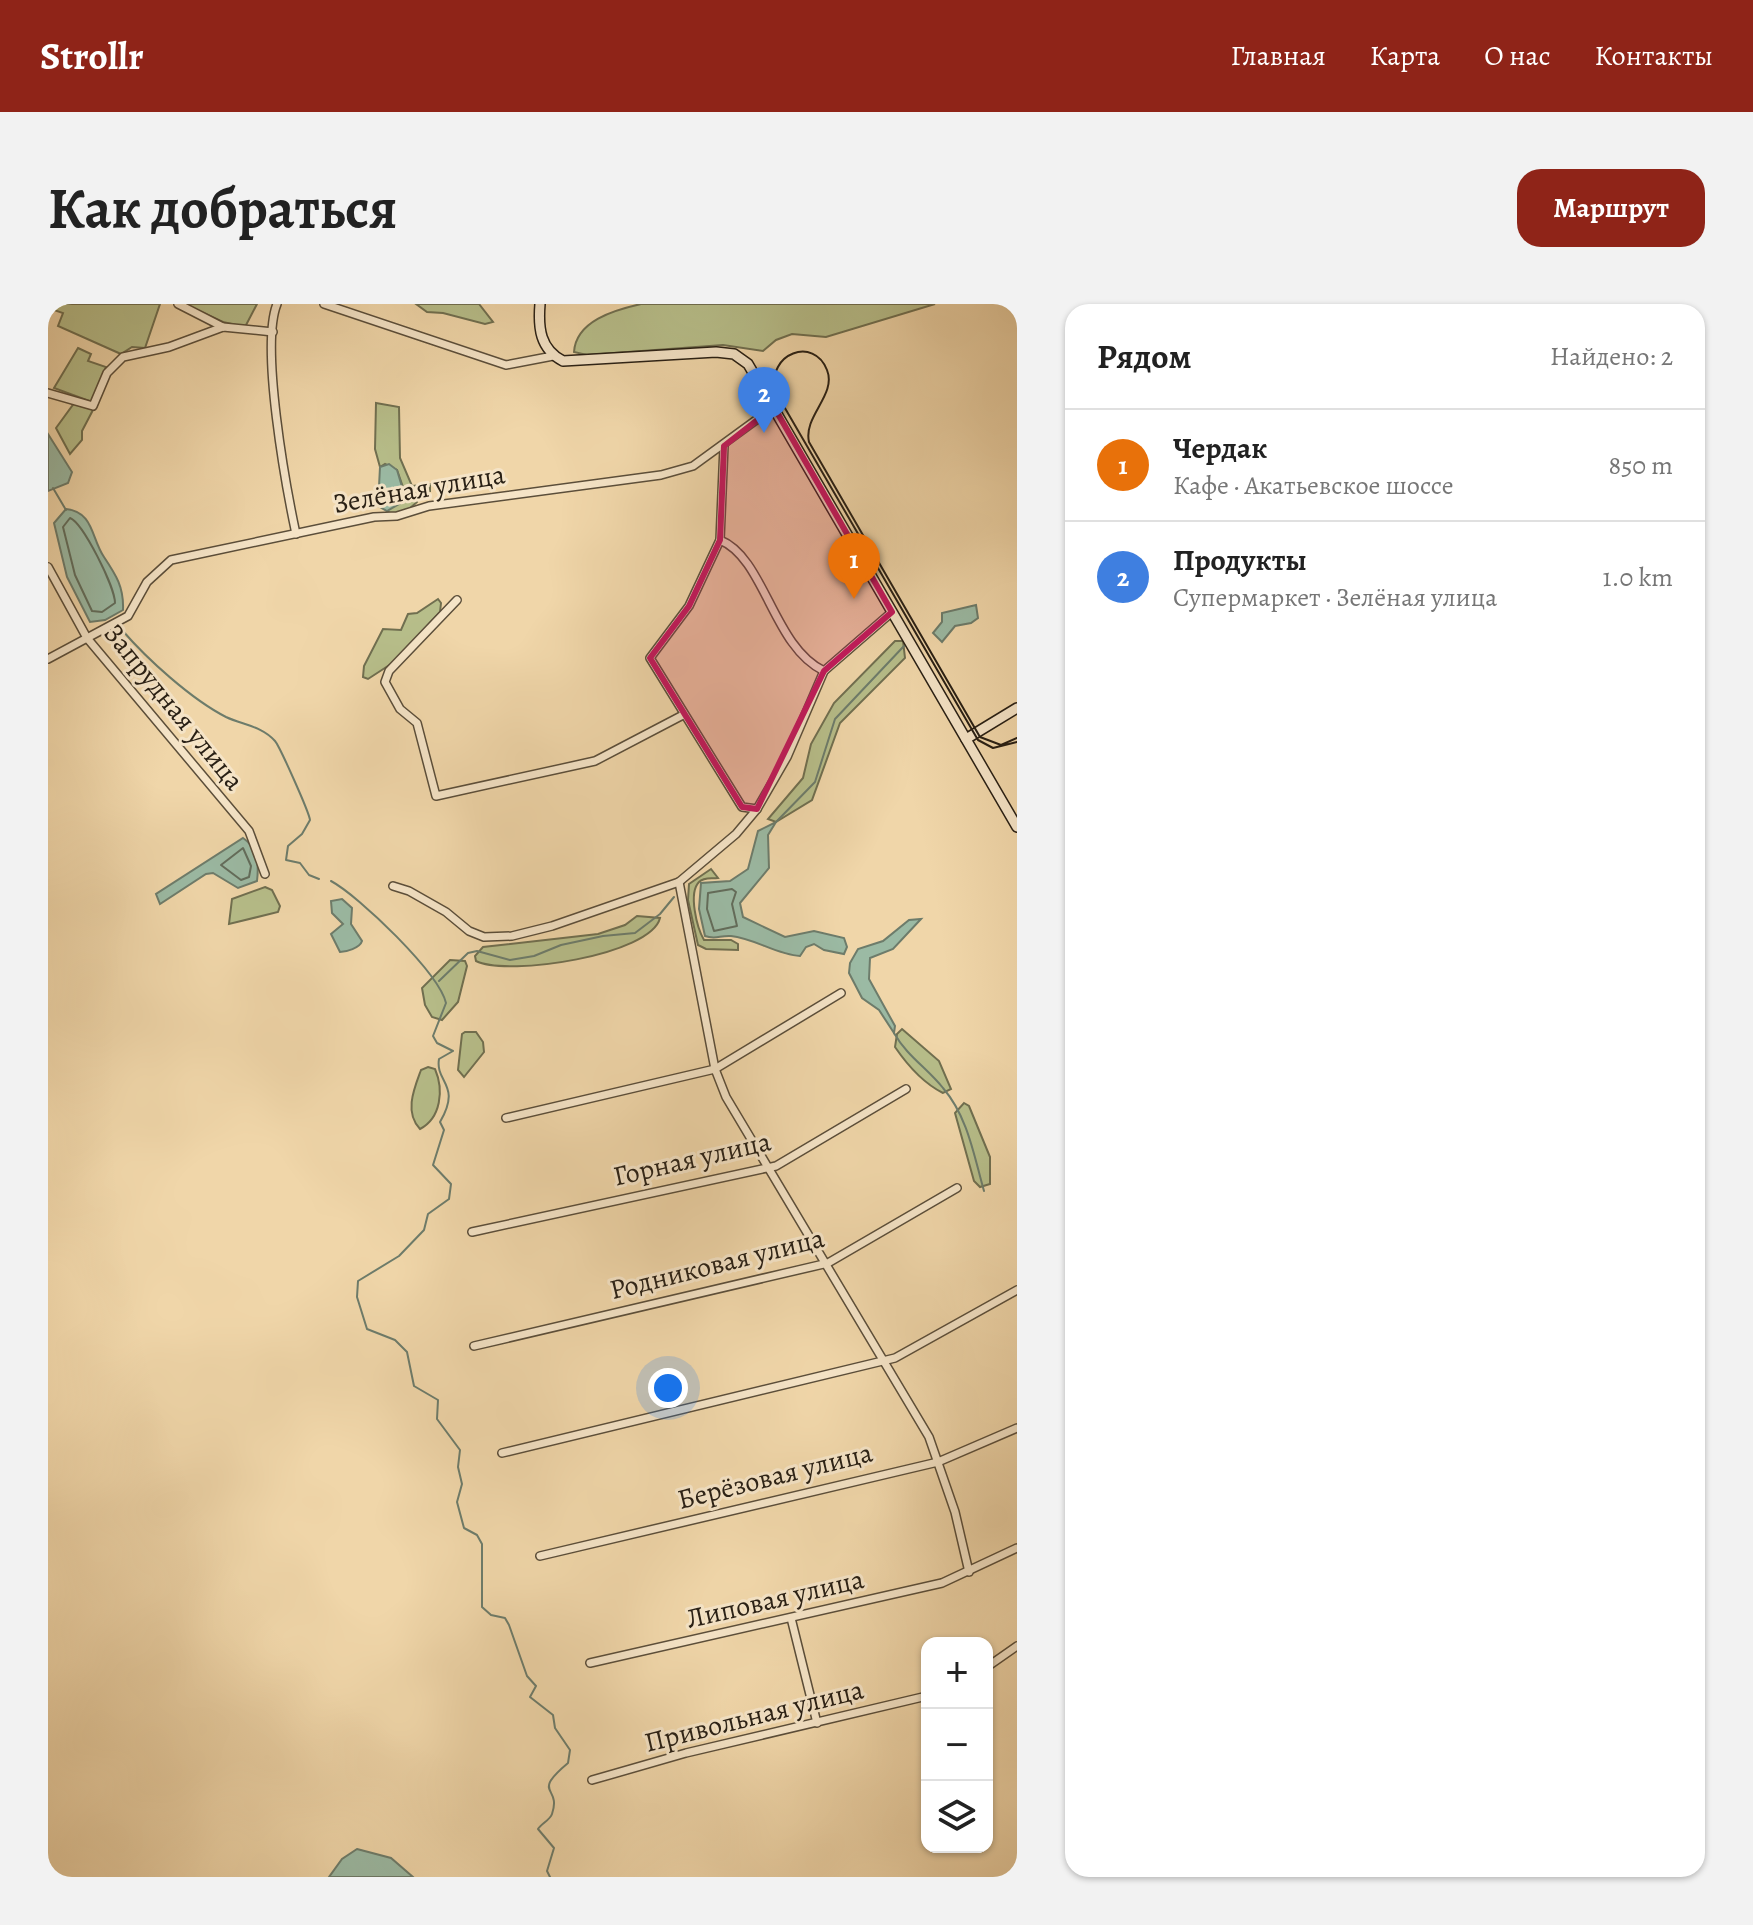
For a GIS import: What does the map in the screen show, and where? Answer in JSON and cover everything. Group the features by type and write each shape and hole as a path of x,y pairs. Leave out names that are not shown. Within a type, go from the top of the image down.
{"main road":[{"path":"540,304 540,330 544,345 553,356 563,361 673,352 734,354 748,364 1017,827"},
{"path":"966,739 1017,708"}],"street":[{"path":"178,304 223,327 273,332"},
{"path":"277,304 273,332 278,432 296,534"},
{"path":"324,304 506,365 553,356"},
{"path":"48,393 93,406 107,373 123,357 169,347 223,327"},
{"name":"Зелёная улица","path":"48,659 128,616 147,582 171,560 374,517 397,516 429,506 661,475 693,466 774,407"},
{"path":"724,446 720,540 689,606 650,658 742,807 757,809"},
{"path":"720,540 731,544 742,558 791,642 809,664 824,671"},
{"name":"Запрудная улица","path":"48,567 87,638 249,831 265,874"},
{"path":"457,600 389,671 385,682 400,709 417,723 436,796 595,761 683,715"},
{"path":"393,886 406,889 446,912 469,931 484,937 512,936 552,926 679,882 736,834 757,809 787,757 824,671 892,612"},
{"path":"679,882 715,1069 740,1125 828,1263 885,1360 938,1462 955,1512 969,1572"},
{"path":"506,1118 715,1069 841,993"},
{"name":"Горная улица","path":"472,1232 776,1166 906,1089"},
{"name":"Родниковая улица","path":"474,1346 828,1263 957,1188"},
{"path":"502,1453 904,1354 1017,1290"},
{"name":"Берёзовая улица","path":"540,1556 938,1462 1017,1428"},
{"name":"Липовая улица","path":"590,1663 919,1589 969,1572 1017,1548"},
{"path":"791,1618 817,1723"},
{"path":"993,1663 1017,1646"},
{"name":"Привольная улица","path":"592,1780 686,1753 921,1697"}],"highlighted area":[{"path":"774,407 892,612 824,671 757,809 742,807 650,658 689,606 720,540 724,446"}],"shaded area":[{"path":"48,304 160,304 145,348 132,347 121,354 58,326 63,313 48,308"},
{"path":"184,304 257,304 245,327 223,322"},
{"path":"416,304 479,304 493,322 485,324 427,312"},
{"path":"641,304 935,304 826,337 792,334 776,340 763,351 723,345 587,355 574,352 576,341 589,325 608,314"},
{"path":"78,348 91,354 88,361 106,367 92,402 54,388"},
{"path":"75,402 94,408 82,431 82,440 70,454 56,428"},
{"path":"376,403 399,407 400,458 412,486 430,484 430,491 414,493 417,502 409,509 392,514 387,511 403,487 397,470 385,464 380,467 375,449"},
{"path":"438,599 440,612 394,662 368,679 363,677 364,666 383,629 401,630 408,614 417,613"},
{"path":"895,641 903,641 905,658 840,723 812,800 776,822 768,819 803,778 811,744 834,703"},
{"path":"711,869 718,878 701,880 694,894 699,927 704,940 731,940 738,944 738,950 706,949 698,945 688,900 689,884"},
{"path":"265,887 272,890 280,906 278,912 229,924 232,899"},
{"path":"637,916 660,918 651,931 632,943 606,952 546,964 493,965 476,961 475,956 483,947 598,934 625,925"},
{"path":"450,960 465,961 467,966 458,1002 442,1020 432,1017 425,1005 422,988"},
{"path":"902,1029 939,1061 951,1089 943,1093 936,1089 905,1061 895,1047 897,1034"},
{"path":"476,1032 483,1042 484,1052 464,1077 458,1070 462,1034"},
{"path":"428,1067 435,1069 438,1077 439,1103 432,1118 420,1129 412,1115 412,1100 421,1070"},
{"path":"964,1103 969,1106 990,1157 990,1184 980,1187 974,1181 955,1113"}],"water":[{"path":"48,434 72,472 68,483 48,491"},
{"path":"389,464 397,470 406,500 387,511 378,506 380,467"},
{"path":"66,509 75,511 87,520 121,588 123,610 105,620 90,622 67,577 54,523"},
{"path":"976,605 978,618 971,623 955,626 942,642 933,633 942,622 942,613"},
{"path":"776,822 768,835 769,868 740,903 743,917 785,937 814,931 844,938 847,947 844,954 824,950 814,944 806,947 800,956 791,955 740,937 705,936 699,909 701,883 730,881 748,869 758,831"},
{"path":"243,838 256,857 257,881 238,888 213,873 206,874 160,904 156,894"},
{"path":"342,899 352,908 351,924 362,941 356,948 340,952 331,934 343,924 332,913 331,901"},
{"path":"921,919 893,949 870,958 869,979 895,1026 894,1033 879,1010 862,998 849,973 850,963 858,949 883,941 909,920"},
{"path":"357,1849 391,1858 413,1877 329,1877 342,1859"}],"waterway":[{"path":"53,488 66,510"},
{"path":"122,630 157,666 198,700 226,717 264,732 275,741 310,820 302,834 288,846 286,860 300,863 309,875 319,879"},
{"path":"776,822 815,782 835,719 904,646"},
{"path":"331,881 360,902 414,955 429,973 446,1003 433,1036 437,1043 453,1051 439,1059 449,1100 440,1122 444,1130 433,1165 451,1184 449,1199 428,1214 424,1230 399,1256 358,1281 357,1297 367,1329 395,1340 407,1352 414,1386 438,1400 437,1419 460,1450 458,1467 462,1484 457,1502 464,1528 477,1535 482,1544 482,1607 491,1615 505,1618 527,1676 536,1686 530,1697 553,1715 555,1728 570,1750 568,1763 549,1786 554,1805 552,1814 538,1829 554,1848 547,1871 550,1877"},
{"path":"439,981 468,953 477,951 510,960 534,956 561,945 635,933 660,914 674,897"},
{"path":"894,1033 943,1088 959,1111 984,1191"}],"tram line":[{"path":"1017,738 1001,745 980,737 809,442 808,432 829,379 821,360 803,352 793,354 778,367 774,378 775,391 978,740 993,748 1017,742"}],"place":[{"name":"Продукты","path":"764,433"},
{"name":"Чердак","path":"854,599"}]}
